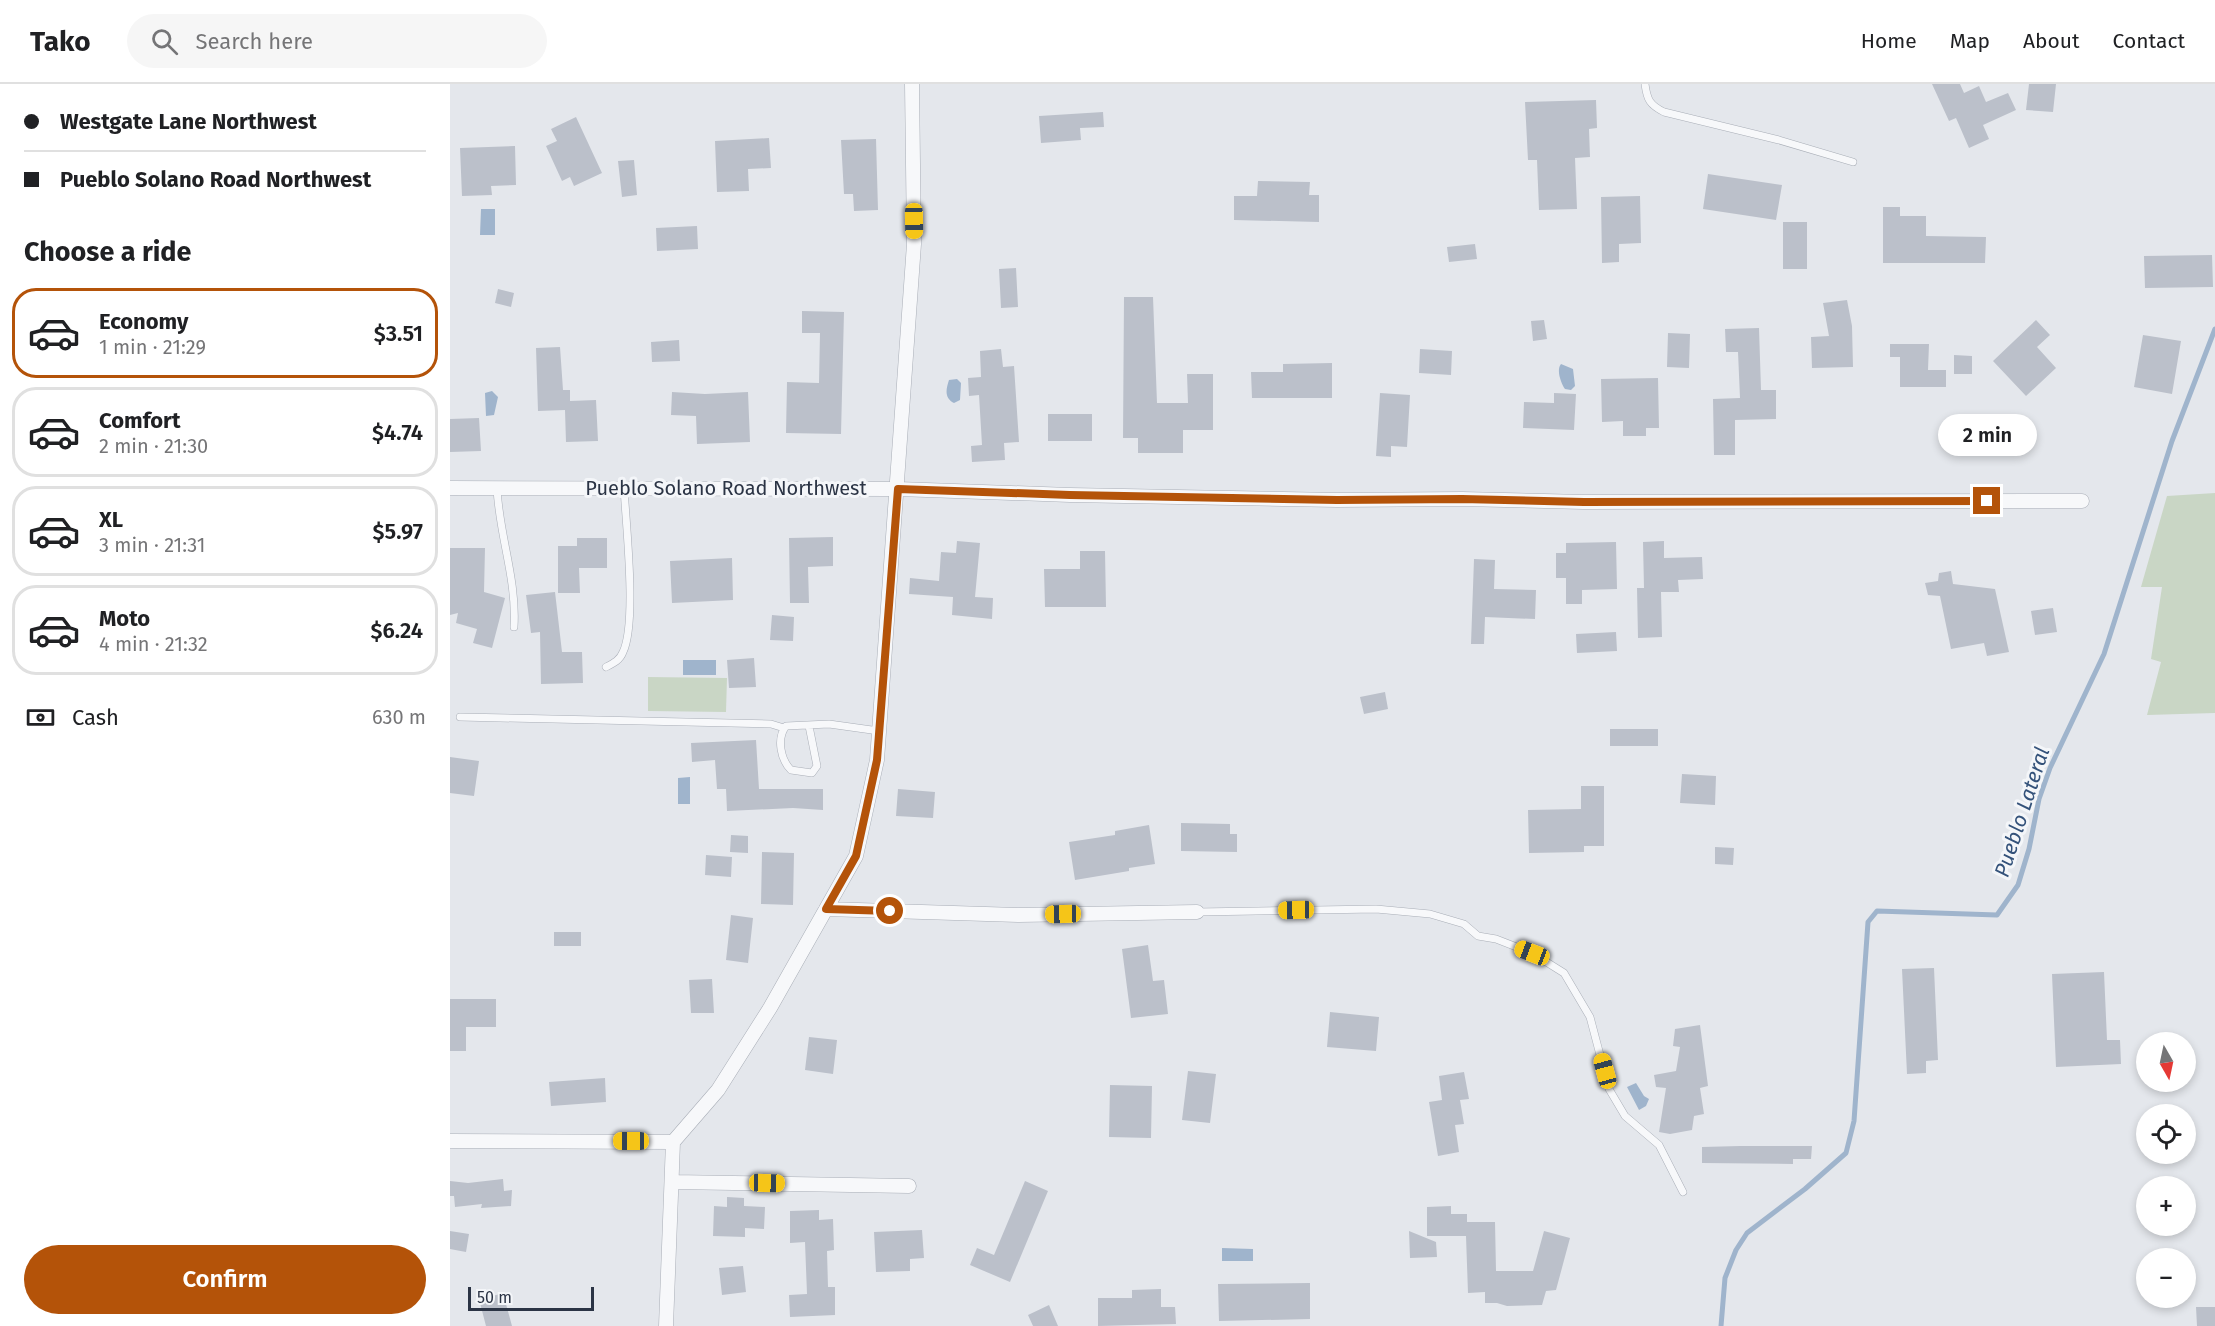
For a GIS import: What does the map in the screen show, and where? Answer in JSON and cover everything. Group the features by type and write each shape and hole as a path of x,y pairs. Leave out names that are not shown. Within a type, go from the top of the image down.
{"street":[{"path":"666,1326 673,1142 718,1090 770,1008 856,856 877,760 914,244 912,84"},
{"name":"Pueblo Solano Road Northwest","path":"450,488 898,489 1070,495 1584,502 2082,501"},
{"path":"826,909 1018,915 1197,912"},
{"path":"450,1141 673,1142"},
{"path":"673,1182 909,1186"}],"lane":[{"path":"1645,84 1651,106 1664,112 1779,140 1853,162"},
{"path":"497,488 498,515 509,557 516,603 514,627"},
{"path":"606,667 617,661 623,652 629,630 624,488"},
{"path":"460,717 771,724 784,728 786,726 829,724 879,731"},
{"path":"784,728 781,740 786,765 791,771 812,773 817,766 809,726"},
{"path":"1197,912 1376,909 1430,914 1464,924 1478,936 1496,939 1532,953 1564,973 1590,1017 1609,1089 1625,1116 1659,1145 1683,1192"}],"green space":[{"path":"2215,493 2215,713 2147,715 2161,662 2151,659 2162,587 2141,587 2167,496"},
{"path":"648,677 727,678 726,712 648,711"}],"water":[{"path":"481,209 495,209 495,235 480,235"},
{"path":"1561,364 1573,369 1575,386 1571,390 1565,389 1561,380 1559,370"},
{"path":"957,379 961,383 960,400 954,403 947,396 947,390 949,380"},
{"path":"492,391 498,397 494,415 486,416 485,393"},
{"path":"683,660 716,660 716,675 683,675"},
{"path":"690,777 690,804 678,804 678,778"},
{"path":"1636,1083 1644,1096 1649,1099 1646,1106 1639,1110 1627,1087"},
{"path":"1222,1248 1253,1249 1253,1261 1222,1261"}],"building":[{"path":"1932,84 1960,84 1964,93 1979,86 1986,102 2008,93 2016,110 1983,125 1989,139 1969,148 1956,118 1949,121"},
{"path":"2029,84 2056,84 2053,112 2026,110"},
{"path":"1596,100 1597,128 1589,129 1590,157 1575,158 1577,209 1539,210 1537,160 1528,160 1525,102"},
{"path":"1103,112 1104,127 1080,128 1081,140 1041,143 1039,116"},
{"path":"576,117 602,173 574,186 570,177 562,181 546,146 557,141 551,129"},
{"path":"769,138 771,168 748,169 749,191 717,192 715,141"},
{"path":"876,139 878,210 854,211 853,194 844,194 841,140"},
{"path":"515,146 516,185 491,186 492,195 462,196 460,148"},
{"path":"634,160 637,195 622,197 618,161"},
{"path":"1708,174 1782,185 1776,220 1703,209"},
{"path":"1258,181 1310,182 1309,195 1319,195 1319,222 1234,220 1234,196 1257,196"},
{"path":"1640,196 1641,243 1619,244 1619,262 1602,263 1601,197"},
{"path":"1883,207 1900,207 1900,216 1926,216 1926,236 1986,237 1985,263 1883,263"},
{"path":"1783,222 1807,222 1807,269 1783,269"},
{"path":"697,226 698,249 657,251 656,228"},
{"path":"1475,244 1477,259 1449,262 1447,247"},
{"path":"2212,255 2213,287 2145,288 2144,256"},
{"path":"1016,268 1018,307 1001,308 999,269"},
{"path":"498,289 514,293 511,307 495,303"},
{"path":"1124,297 1153,297 1157,403 1188,403 1187,374 1213,374 1213,430 1183,430 1183,453 1138,453 1138,438 1123,438"},
{"path":"1847,300 1852,326 1853,367 1812,368 1811,337 1829,336 1823,303"},
{"path":"802,311 844,312 841,434 786,433 787,382 819,383 820,333 802,333"},
{"path":"1544,320 1547,339 1533,341 1531,321"},
{"path":"2036,320 2050,335 2037,347 2056,368 2026,396 1993,361"},
{"path":"1759,328 1761,390 1776,390 1776,419 1735,420 1735,455 1714,455 1713,399 1740,398 1738,352 1726,352 1725,329"},
{"path":"1668,333 1690,334 1689,368 1667,367"},
{"path":"2143,335 2181,341 2172,394 2134,387"},
{"path":"679,340 680,361 652,362 651,342"},
{"path":"1890,344 1929,344 1928,370 1946,370 1946,387 1900,387 1900,357 1890,357"},
{"path":"560,347 563,390 570,390 570,401 596,400 598,441 566,442 565,410 538,411 536,348"},
{"path":"1001,349 1003,367 1014,366 1019,442 1004,443 1005,460 972,462 971,446 982,445 979,395 969,396 968,378 981,377 980,351"},
{"path":"1420,349 1452,351 1451,375 1419,373"},
{"path":"1954,355 1972,356 1972,374 1954,374"},
{"path":"1332,363 1332,398 1252,398 1251,372 1283,372 1283,364"},
{"path":"1658,378 1659,428 1646,428 1646,436 1623,436 1623,421 1602,422 1601,379"},
{"path":"672,392 705,394 748,392 750,442 697,444 696,416 671,415"},
{"path":"1380,393 1410,395 1407,447 1391,446 1391,457 1376,456"},
{"path":"1554,393 1576,394 1574,430 1523,428 1524,402 1554,403"},
{"path":"1048,414 1092,414 1092,441 1048,441"},
{"path":"479,418 481,451 450,452 450,419"},
{"path":"833,537 833,566 808,567 809,603 790,603 789,538"},
{"path":"577,538 607,538 607,568 579,568 580,593 558,593 558,546 577,546"},
{"path":"957,541 980,543 975,597 993,598 992,619 952,615 953,597 909,594 910,578 939,581 941,552 956,553"},
{"path":"1664,541 1664,558 1702,557 1703,579 1678,580 1679,592 1661,592 1662,637 1638,638 1637,588 1644,588 1643,542"},
{"path":"1616,542 1617,589 1582,590 1582,604 1566,604 1566,578 1556,578 1556,553 1566,553 1566,543"},
{"path":"450,548 485,548 484,592 505,598 492,648 473,643 477,629 456,623 458,613 450,615"},
{"path":"1080,551 1105,551 1106,607 1045,607 1044,569 1080,569"},
{"path":"732,558 733,600 672,603 670,561"},
{"path":"1474,559 1495,560 1494,589 1536,590 1535,619 1485,617 1484,644 1471,644"},
{"path":"1951,571 1953,584 1995,589 2009,652 1987,656 1984,643 1951,649 1940,596 1928,595 1925,583 1938,581 1939,573"},
{"path":"555,592 562,652 582,652 583,683 541,684 540,632 531,633 526,595"},
{"path":"2053,608 2057,632 2035,635 2031,611"},
{"path":"772,615 794,617 793,641 770,640"},
{"path":"1616,632 1617,651 1577,653 1576,634"},
{"path":"754,658 756,687 729,688 727,660"},
{"path":"1385,692 1388,709 1364,714 1360,697"},
{"path":"1610,729 1658,729 1658,746 1610,746"},
{"path":"756,740 759,789 823,789 823,810 793,808 727,811 726,789 717,789 715,760 692,762 691,743"},
{"path":"450,757 479,761 474,796 450,793"},
{"path":"1682,774 1716,776 1715,805 1680,803"},
{"path":"1581,786 1604,786 1604,846 1584,846 1584,852 1529,853 1528,810 1581,809"},
{"path":"898,789 935,792 933,818 896,816"},
{"path":"1181,823 1230,824 1230,834 1237,834 1237,852 1181,851"},
{"path":"1149,825 1155,864 1075,880 1069,842 1115,835 1115,831"},
{"path":"731,835 748,836 748,853 730,852"},
{"path":"1715,847 1734,848 1733,865 1715,864"},
{"path":"762,852 794,853 793,905 761,904"},
{"path":"706,855 732,857 731,877 705,875"},
{"path":"731,915 753,918 748,963 726,960"},
{"path":"554,932 581,932 581,946 554,946"},
{"path":"1148,945 1153,981 1164,980 1168,1014 1131,1018 1122,949"},
{"path":"1934,968 1938,1060 1926,1061 1926,1073 1907,1074 1902,969"},
{"path":"2104,972 2107,1040 2120,1040 2121,1064 2056,1067 2052,974"},
{"path":"712,979 714,1013 691,1013 689,980"},
{"path":"450,999 496,999 496,1027 466,1027 466,1051 450,1051"},
{"path":"1330,1012 1379,1017 1376,1051 1327,1047"},
{"path":"1700,1025 1708,1086 1700,1088 1704,1114 1694,1116 1692,1130 1670,1134 1659,1132 1666,1088 1656,1087 1654,1075 1676,1071 1680,1047 1673,1046 1675,1029"},
{"path":"809,1037 837,1040 833,1074 805,1070"},
{"path":"1188,1071 1216,1074 1210,1123 1182,1120"},
{"path":"1464,1072 1469,1099 1460,1100 1464,1124 1455,1125 1459,1152 1438,1156 1429,1102 1442,1100 1439,1076"},
{"path":"605,1078 606,1102 551,1106 549,1082"},
{"path":"1110,1085 1152,1086 1151,1138 1109,1137"},
{"path":"1812,1146 1811,1159 1793,1159 1793,1164 1702,1163 1702,1147"},
{"path":"503,1179 504,1191 512,1190 511,1206 481,1208 482,1204 455,1207 454,1196 450,1196 450,1181 468,1183"},
{"path":"1025,1181 1048,1191 1010,1282 970,1265 977,1248 994,1255"},
{"path":"727,1197 744,1198 744,1206 765,1207 764,1229 745,1228 745,1237 713,1236 714,1206 727,1207"},
{"path":"1451,1206 1451,1214 1467,1214 1467,1222 1495,1222 1496,1271 1533,1271 1544,1231 1570,1238 1556,1290 1546,1291 1542,1305 1507,1306 1485,1303 1485,1292 1468,1293 1466,1236 1427,1236 1427,1207"},
{"path":"819,1210 819,1220 833,1219 834,1250 827,1251 828,1287 835,1287 835,1315 790,1317 789,1295 807,1294 805,1242 790,1243 790,1211"},
{"path":"922,1230 924,1258 910,1259 910,1271 876,1272 874,1232"},
{"path":"450,1231 469,1234 466,1252 450,1249"},
{"path":"1409,1231 1436,1242 1437,1257 1410,1258"},
{"path":"743,1266 746,1292 722,1295 719,1268"},
{"path":"1310,1283 1310,1319 1219,1321 1218,1284"},
{"path":"1161,1289 1161,1307 1175,1307 1176,1324 1098,1326 1098,1298 1132,1298 1132,1290"},
{"path":"503,1293 512,1326 486,1326 480,1303 486,1298"},
{"path":"1049,1305 1058,1326 1033,1326 1028,1315"},
{"path":"2196,1307 2215,1307 2215,1326 2197,1326"}],"waterway":[{"name":"Pueblo Lateral","path":"1721,1326 1725,1278 1736,1250 1747,1233 1805,1189 1846,1153 1854,1121 1868,922 1877,911 1997,915 2018,885 2029,849 2039,799 2050,768 2104,654 2172,441 2215,329"}],"route":[{"path":"890,911 826,909 856,856 877,760 898,489 1337,500 1987,501"}]}
